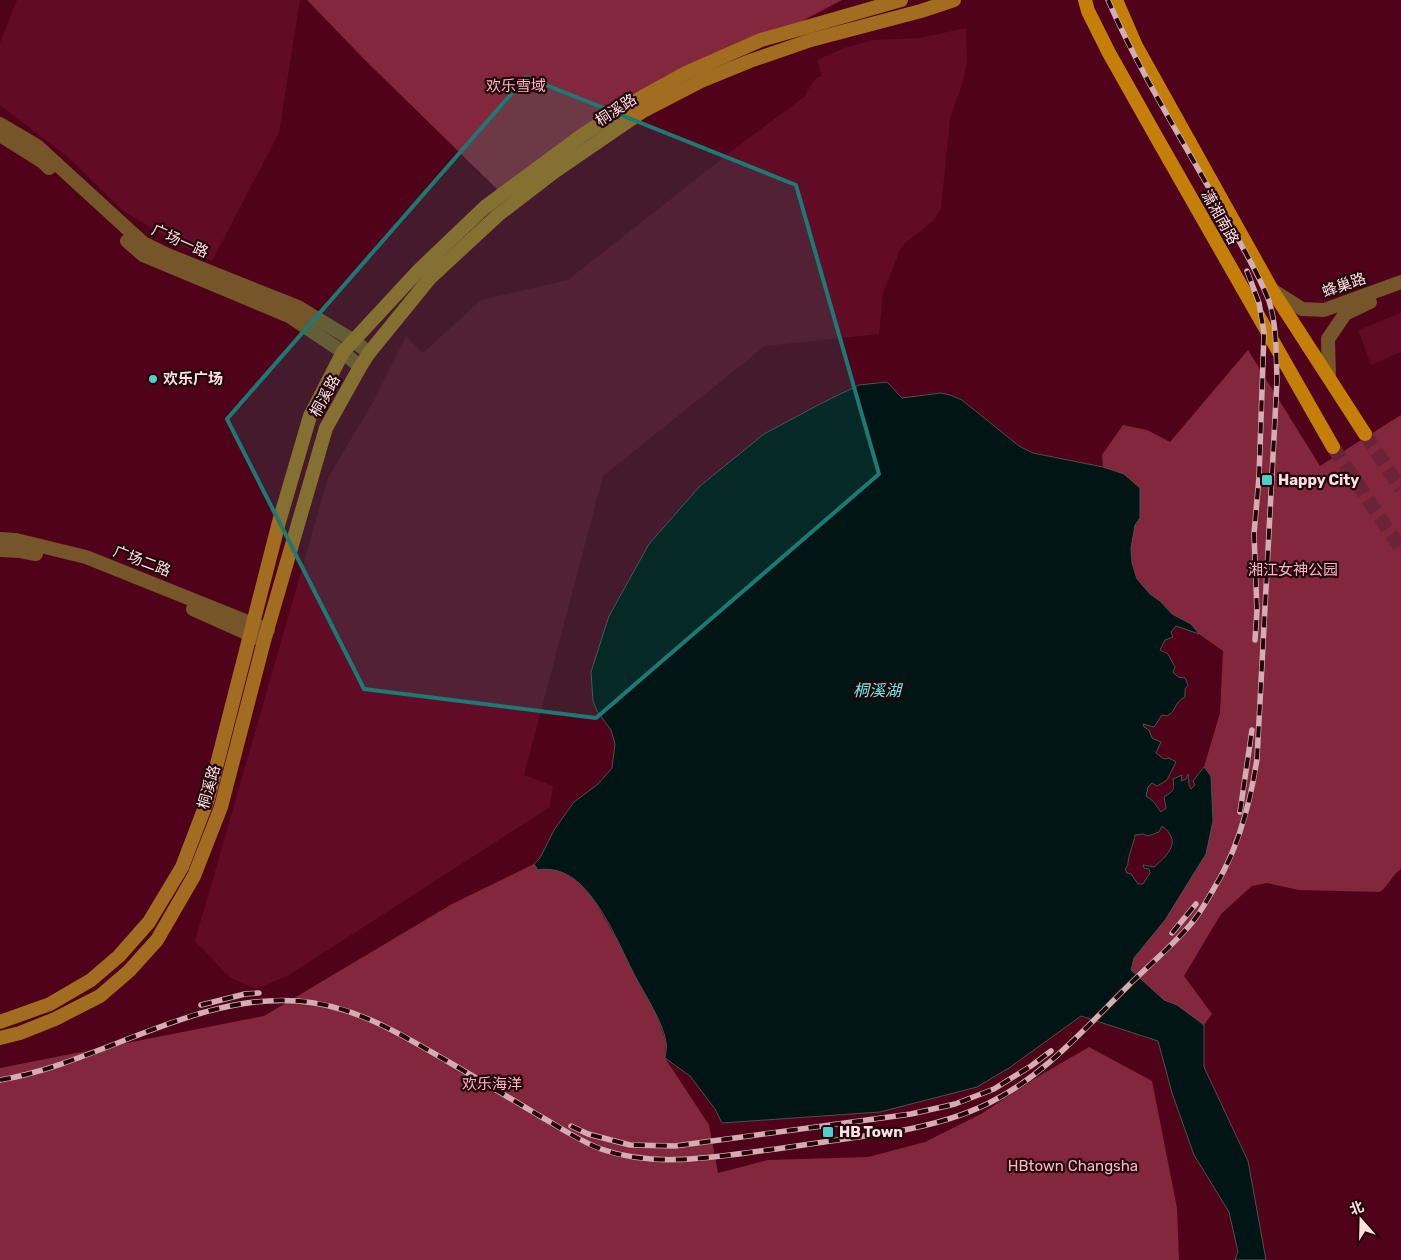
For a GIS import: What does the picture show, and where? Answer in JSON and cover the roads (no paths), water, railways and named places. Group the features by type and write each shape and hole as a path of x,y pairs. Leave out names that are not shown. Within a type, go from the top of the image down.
{"main road":[{"name":"桐溪路","path":"0,1022 50,1004 91,980 120,956 149,922 182,868 208,798 279,522 310,416 343,352 419,270 485,207 561,150 639,98 686,73 761,40 901,0"},
{"name":"桐溪路","path":"0,1038 20,1033 55,1019 100,996 129,971 157,940 194,876 221,807 266,635 326,428 360,367 430,278 498,215 554,172 643,111 701,81 750,61 811,40 921,11 954,0"},
{"name":"潇湘南路","path":"1085,0 1088,11 1153,132 1333,447"},
{"name":"潇湘南路","path":"1116,0 1136,46 1272,290 1366,434"}],"street":[{"name":"广场一路","path":"0,124 37,146 143,243 170,256 298,307 370,353"},
{"name":"广场一路","path":"0,135 43,162 96,214 143,255 289,316 343,352 360,367"},
{"name":"蜂巢路","path":"1272,290 1302,309 1324,310 1401,282"},
{"name":"蜂巢路","path":"1330,378 1328,339 1345,314 1401,290"},
{"name":"广场二路","path":"0,540 16,540 86,556 251,629"},
{"name":"广场二路","path":"0,550 20,551 83,565 153,590 266,635"}],"water":[{"name":"桐溪湖","path":"887,382 902,398 941,393 950,395 962,400 1019,446 1033,453 1103,467 1124,474 1140,488 1140,518 1135,525 1131,548 1132,563 1137,579 1172,614 1191,624 1199,634 1176,626 1171,632 1173,637 1165,640 1160,650 1168,654 1175,667 1173,672 1178,677 1185,678 1188,685 1185,689 1185,697 1181,699 1170,714 1167,716 1162,715 1154,727 1143,724 1149,730 1152,738 1161,742 1156,753 1164,759 1169,758 1176,762 1167,780 1157,786 1152,783 1148,787 1146,796 1153,801 1161,812 1166,808 1164,797 1173,790 1173,779 1182,775 1181,781 1186,779 1188,774 1191,789 1195,785 1193,781 1204,767 1211,776 1213,821 1206,854 1165,920 1134,958 1131,970 1164,1000 1177,1005 1204,1025 1204,1067 1248,1161 1266,1260 1235,1260 1238,1252 1229,1212 1194,1155 1172,1093 1158,1041 1081,1016 1009,1068 977,1087 880,1112 722,1123 715,1109 690,1076 665,1058 666,1042 658,1017 597,904 580,884 571,877 555,870 538,870 534,864 540,858 554,830 574,802 598,784 612,768 615,744 611,730 597,711 593,701 591,672 609,616 649,544 700,486 764,434 859,385","holes":["1162,826 1171,837 1171,847 1154,867 1143,865 1144,868 1149,869 1150,873 1143,884 1138,884 1125,869 1128,865 1135,835 1143,834 1148,836 1159,832"]}],"tunnel":[{"path":"1365,434 1401,489"},
{"path":"1333,447 1401,549"}],"railway":[{"path":"0,1080 37,1071 185,1018 222,1008 260,1001 298,1001 338,1008 376,1022 593,1146 622,1155 666,1160 776,1149 899,1131 945,1120 978,1108 1009,1092 1046,1065 1080,1034 1193,921 1222,875 1242,827 1257,759 1277,380 1276,340 1269,301 1264,288 1245,251 1146,78 1108,0"},
{"path":"1247,271 1259,303 1264,333 1259,477 1254,534 1257,611 1255,640"},
{"path":"1240,812 1252,730"},
{"path":"1172,933 1196,904"},
{"path":"201,1005 245,994 259,993"},
{"path":"571,1126 588,1134 630,1145 675,1146 911,1114 955,1104 994,1089 1051,1051"}],"place":[{"name":"欢乐广场","path":"153,379"},
{"name":"Happy City","path":"1267,480"},
{"name":"HB Town","path":"828,1132"}],"park label":[{"name":"欢乐雪域","path":"516,86"},
{"name":"湘江女神公园","path":"1293,570"},
{"name":"欢乐海洋","path":"492,1084"},
{"name":"HBtown Changsha","path":"1073,1166"}]}
